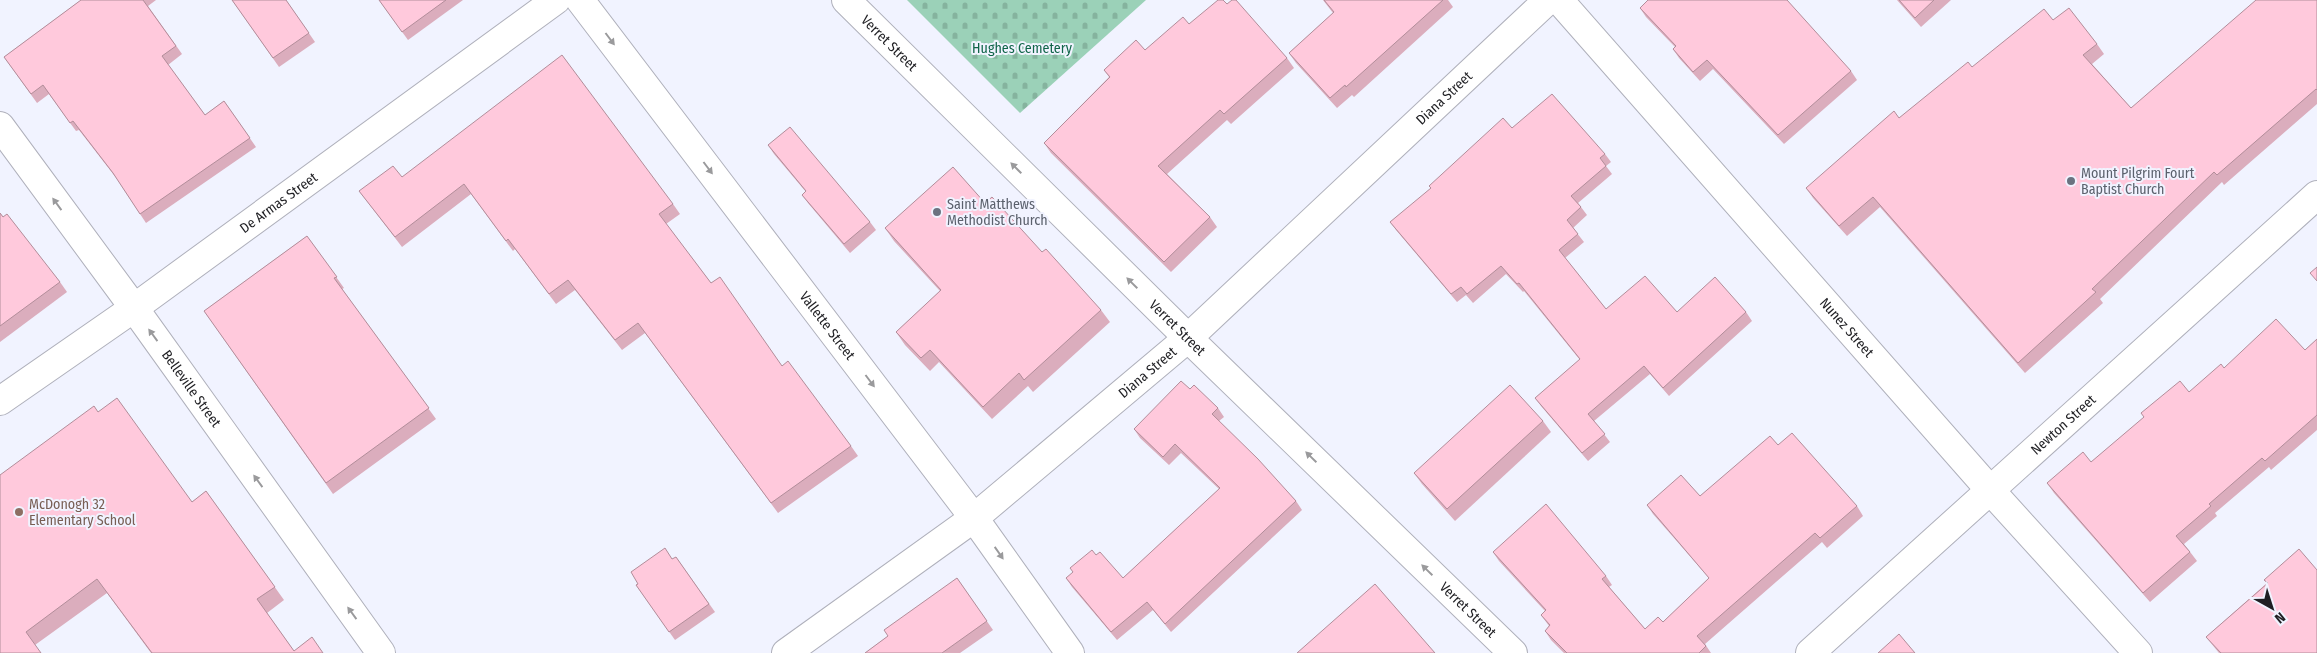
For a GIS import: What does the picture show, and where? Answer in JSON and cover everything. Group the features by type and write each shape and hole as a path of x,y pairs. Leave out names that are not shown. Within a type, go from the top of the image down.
{"street":[{"name":"De Armas Street","path":"0,401 134,308 556,0"},
{"name":"Vallette Street","path":"580,0 974,518 1070,653"},
{"name":"Verret Street","path":"846,0 1188,338 1513,653"},
{"name":"Diana Street","path":"786,653 974,518 1188,338 1548,0"},
{"name":"Nunez Street","path":"1559,0 1990,490 2138,653"},
{"name":"Belleville Street","path":"0,126 134,308 381,653"},
{"name":"Newton Street","path":"1810,653 2317,195"}],"green space":[{"name":"Hughes Cemetery","path":"907,0 1146,0 1020,113"}],"building":[{"path":"81,0 143,0 176,46 162,56 205,115 224,101 250,138 140,214 113,173 73,121 70,123 43,85 31,94 4,57"},
{"path":"232,0 286,0 309,33 273,58"},
{"path":"379,0 446,0 402,32"},
{"path":"1218,0 1223,0 1227,4 1232,0 1236,0 1287,58 1224,114 1220,110 1158,166 1210,217 1164,262 1044,143 1110,77 1104,70 1136,40 1145,50 1183,17 1189,24"},
{"path":"1324,0 1443,0 1346,87 1345,85 1330,98 1289,53 1334,12"},
{"path":"1648,0 1787,0 1851,71 1778,135 1707,60 1693,72 1673,49 1676,46 1640,8"},
{"path":"1899,0 1934,0 1915,18"},
{"path":"2256,0 2317,0 2317,90 2217,175 2214,172 2092,289 2096,292 2018,363 1873,197 1839,226 1806,188 1894,111 1899,118 1968,62 1972,67 2044,9 2053,20 2069,8 2097,44 2083,55 2131,108"},
{"path":"562,55 673,204 659,214 711,283 720,277 782,366 788,361 851,446 771,503 638,323 615,340 568,280 549,294 508,239 506,241 464,184 395,237 359,191 393,166 402,177"},
{"path":"1552,94 1605,154 1600,158 1606,166 1571,196 1581,207 1567,220 1578,234 1559,250 1606,309 1645,276 1677,312 1715,277 1746,312 1663,388 1644,366 1588,414 1605,434 1582,453 1535,398 1580,359 1519,283 1517,284 1501,266 1467,294 1461,287 1451,294 1390,222 1431,188 1429,186 1503,118 1512,128"},
{"path":"790,127 870,222 844,244 802,195 806,191 768,145"},
{"path":"953,167 985,203 992,197 1042,252 1046,249 1101,310 1024,380 1019,373 983,407 930,350 921,358 896,332 941,290 885,228"},
{"path":"0,213 3,217 7,214 60,282 0,326"},
{"path":"307,236 337,277 334,278 429,408 326,483 204,311"},
{"path":"2317,267 2317,281 2310,273"},
{"path":"2276,319 2305,350 2317,339 2317,415 2265,461 2262,458 2209,504 2211,506 2176,536 2190,552 2143,593 2047,483 2083,452 2091,462 2144,417 2141,413 2180,381 2189,392 2221,364 2224,368"},
{"path":"1181,381 1190,389 1194,385 1218,408 1212,414 1258,459 1296,501 1165,624 1147,602 1111,632 1066,578 1073,572 1070,568 1092,550 1096,555 1100,552 1123,578 1220,488 1175,444 1163,457 1134,429"},
{"path":"1510,385 1543,421 1447,509 1414,473"},
{"path":"117,398 192,502 206,491 275,587 257,599 294,651 312,637 323,653 152,653 97,579 26,632 41,653 0,653 0,475 94,406 98,412"},
{"path":"1792,433 1857,506 1820,538 1815,533 1697,636 1706,646 1699,653 1567,653 1545,631 1550,625 1541,615 1546,610 1493,552 1546,504 1606,576 1602,579 1645,629 1658,617 1663,622 1709,578 1647,505 1681,475 1700,496 1770,436 1778,445"},
{"path":"665,548 672,559 676,557 709,604 669,632 636,585 638,584 631,572"},
{"path":"2299,549 2317,570 2317,653 2221,653 2206,637 2268,583 2264,580"},
{"path":"957,578 987,621 942,653 865,653 888,636 884,630"},
{"path":"1375,584 1435,653 1297,653"},
{"path":"1899,634 1915,653 1878,653"}],"place":[{"name":"Mount Pilgrim Fourt Baptist Church","path":"2071,181"},
{"name":"Saint Matthews Methodist Church","path":"937,212"},
{"name":"McDonogh 32 Elementary School","path":"19,512"}]}
